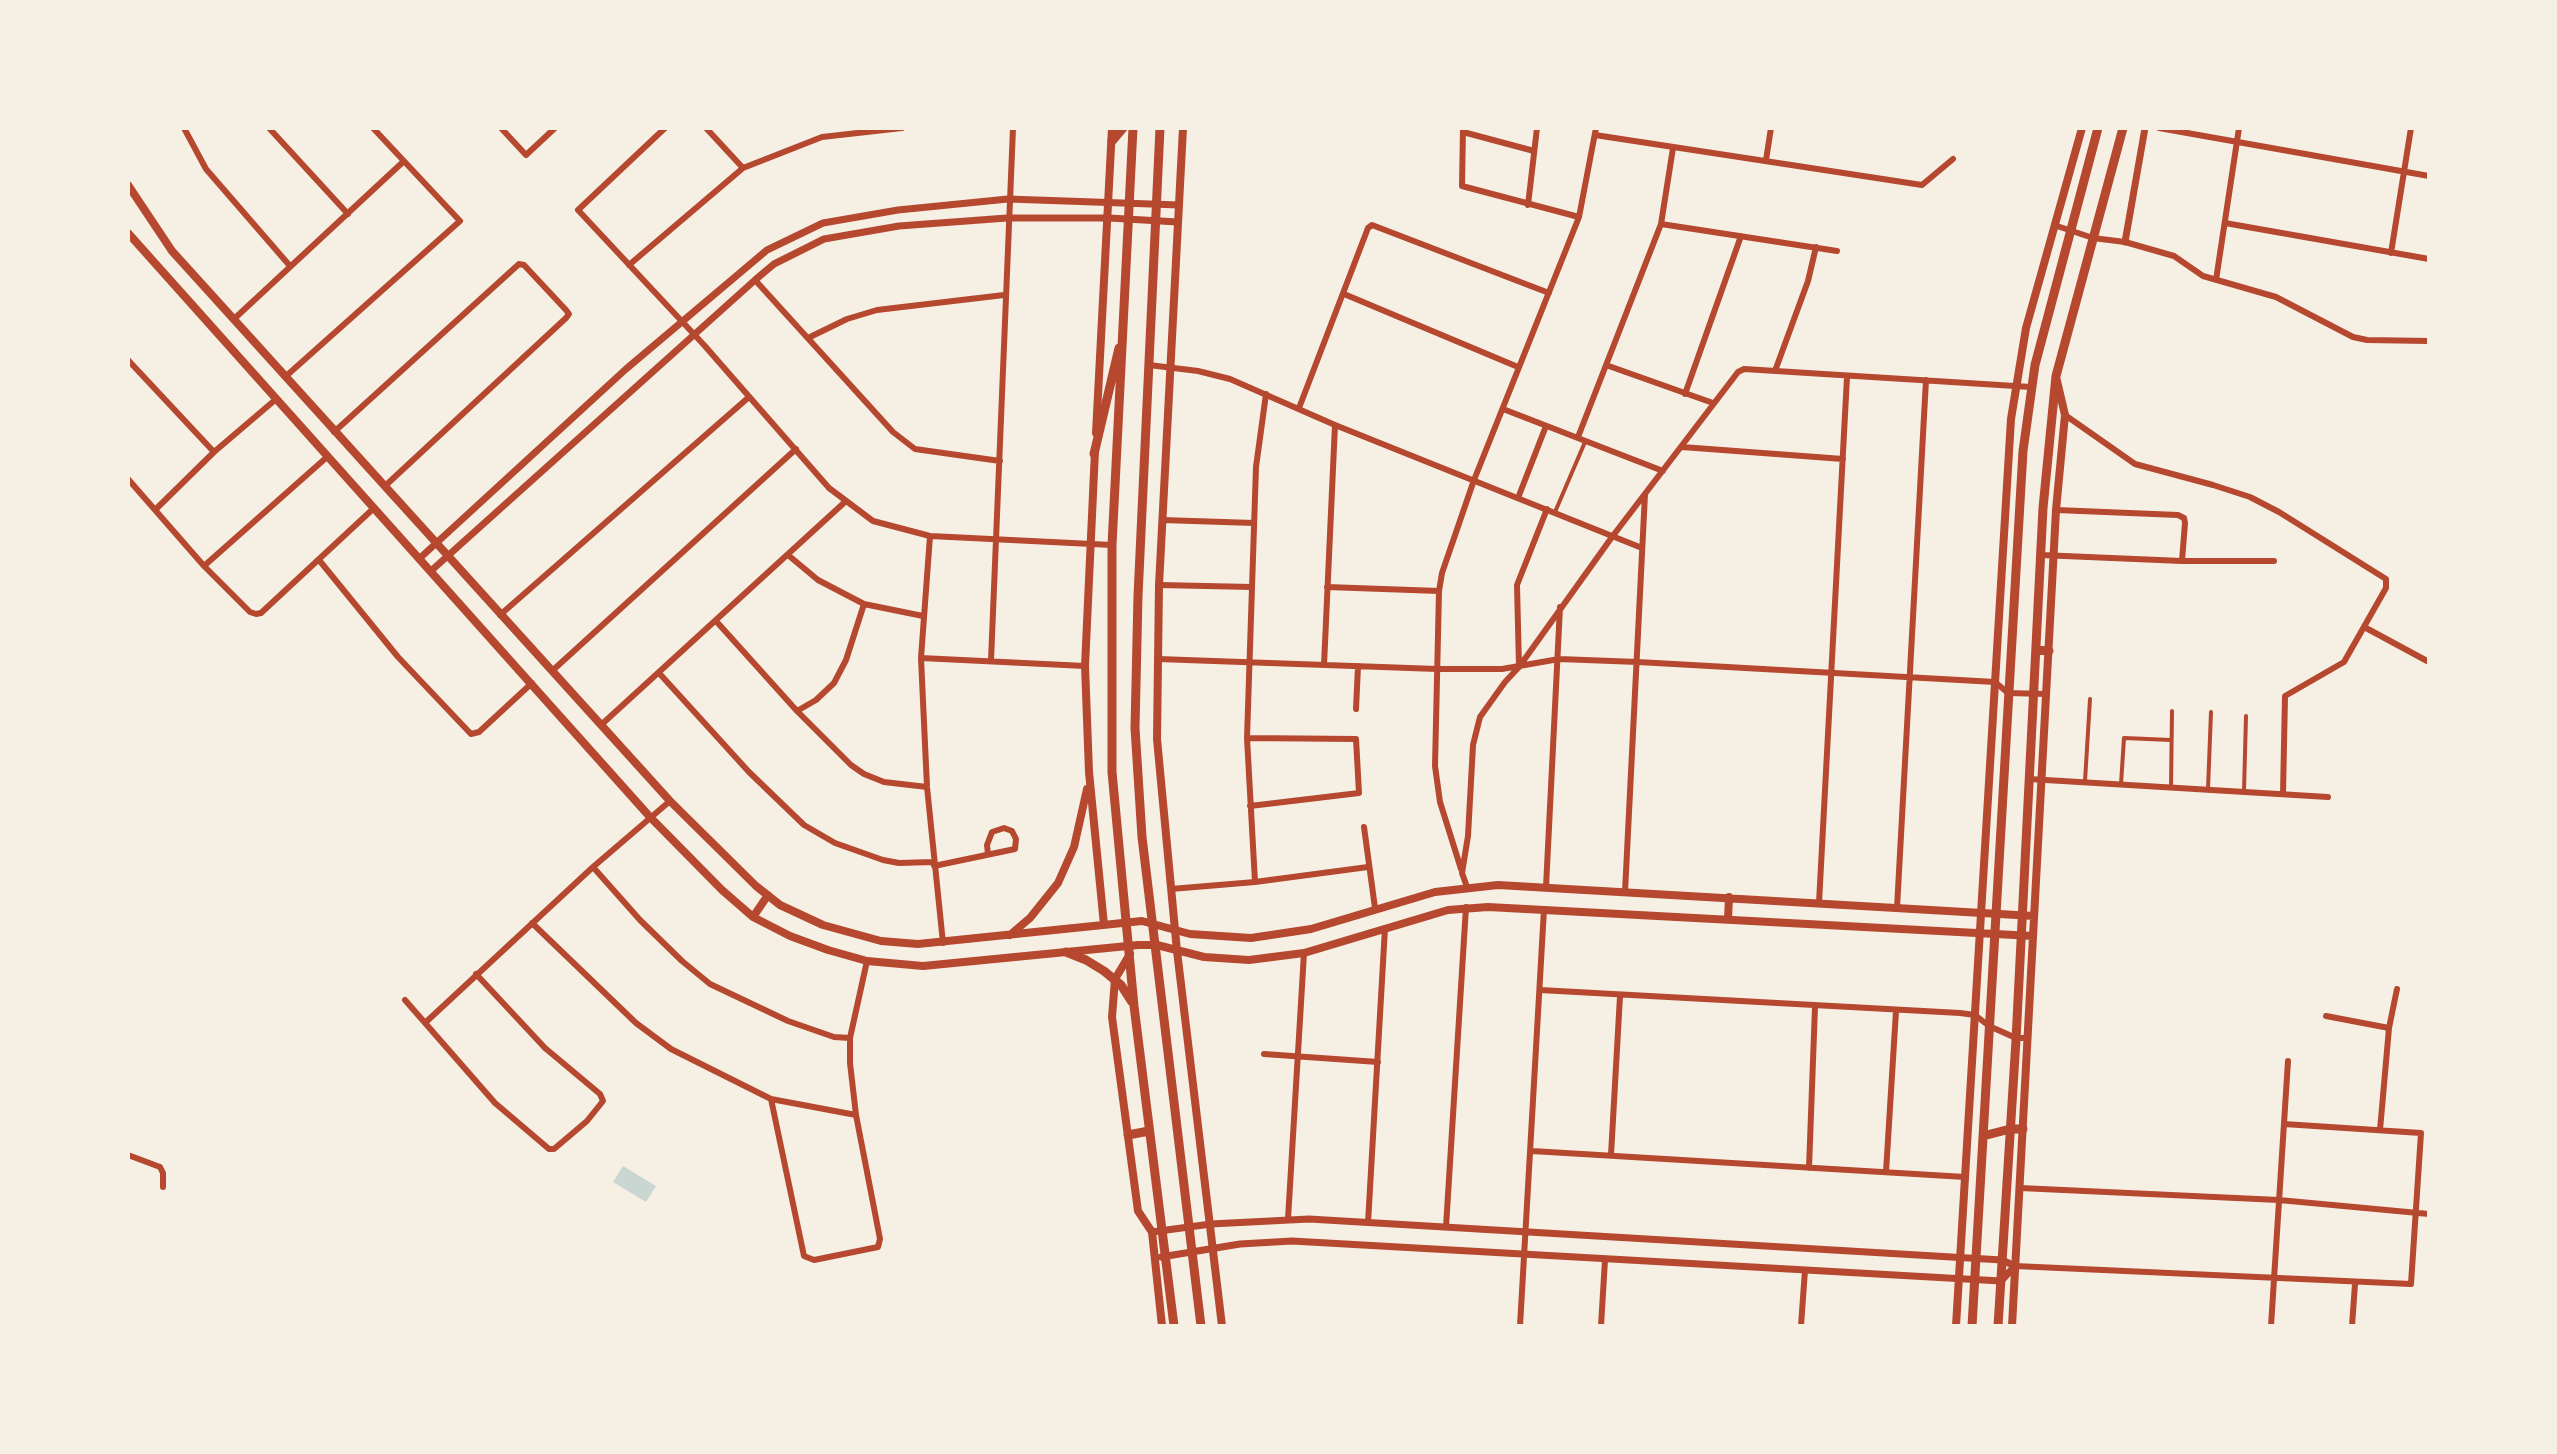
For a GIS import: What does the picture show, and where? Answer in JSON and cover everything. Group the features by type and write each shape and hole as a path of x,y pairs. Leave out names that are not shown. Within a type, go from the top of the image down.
{"main road":[{"path":"1104,925 1089,772 1085,666 1112,128"},
{"path":"1112,141 1123,128"},
{"path":"1133,128 1112,545 1112,772 1134,1006 1163,1230 1162,1326"},
{"path":"1160,128 1138,596 1135,728 1142,837 1201,1326"},
{"path":"1183,128 1159,585 1159,774 1222,1326"},
{"path":"1956,1326 2004,508 2016,385 2026,328 2082,128"},
{"path":"1972,1326 2019,507 2031,387 2069,230 2098,128"},
{"path":"1998,1326 2041,555 2056,376 2123,128"},
{"path":"128,185 172,251 670,801 780,905 843,933 898,943 943,943 1127,922 1154,923 1175,931 1210,937 1251,938 1311,929 1375,908 1467,887 1546,887 2034,916"},
{"path":"128,233 650,817 753,917 803,941 867,961 902,966 942,966 1157,945 1225,960 1249,960 1304,953 1466,907 2033,936"},
{"path":"1094,454 1125,321"},
{"path":"2012,1326 2053,556 2065,415 2056,376"},
{"path":"2037,650 2049,651"},
{"path":"1010,935 1030,918 1058,883 1074,847 1089,772"},
{"path":"753,917 768,895"},
{"path":"1728,919 1729,897"},
{"path":"1934,930 1935,910"},
{"path":"1130,950 1115,979 1112,1017 1138,1211 1152,1232 1161,1256 1174,1326"},
{"path":"1066,952 1093,963 1115,979 1134,1006"},
{"path":"2019,963 2032,963"},
{"path":"1983,1136 2023,1129"},
{"path":"1128,1135 1149,1131"}],"street":[{"path":"184,128 206,169 290,266"},
{"path":"269,128 348,214"},
{"path":"285,377 460,221 373,128"},
{"path":"501,128 526,155 555,128"},
{"path":"665,128 578,210 829,488 873,521 930,536 1112,545"},
{"path":"706,128 743,168"},
{"path":"629,265 743,168 822,137 902,128"},
{"path":"991,661 1013,128"},
{"path":"1528,205 1537,128"},
{"path":"1766,160 1771,128"},
{"path":"2125,242 2145,128"},
{"path":"2159,128 2429,176"},
{"path":"2216,280 2239,128"},
{"path":"2391,253 2411,128"},
{"path":"1534,151 1463,130 1462,186 1579,217"},
{"path":"1467,887 1436,783 1439,591 1446,558 1474,480 1579,217 1596,132 1673,148 1922,185 1953,159"},
{"path":"1578,437 1661,224 1673,148"},
{"path":"234,319 404,161"},
{"path":"420,558 626,369 767,250 823,223 898,210 1008,199 1179,205"},
{"path":"432,570 755,280 774,264 824,239 899,226 1007,218 1178,222"},
{"path":"2225,223 2429,259"},
{"path":"1299,408 1368,228 1375,224 1549,293"},
{"path":"1661,224 1837,251"},
{"path":"2054,225 2093,238 2125,242 2174,256 2191,269 2216,280 2276,297 2353,337 2429,341"},
{"path":"1685,394 1741,236"},
{"path":"1775,371 1808,281 1816,247"},
{"path":"334,432 519,264 524,265 569,314 385,486"},
{"path":"755,280 893,432 915,449 1000,461"},
{"path":"1344,294 1518,367"},
{"path":"808,338 847,319 877,310 1004,295"},
{"path":"128,360 214,452"},
{"path":"1149,365 1213,374 1642,548"},
{"path":"1606,365 1713,403"},
{"path":"1462,873 1468,836 1475,730 1490,701 1519,667 1560,607 1738,372 1744,369 2031,387"},
{"path":"1819,903 1847,377"},
{"path":"1897,908 1926,380"},
{"path":"1255,882 1247,738 1254,523 1259,437 1266,394"},
{"path":"500,615 749,397"},
{"path":"156,509 214,452 275,400"},
{"path":"1503,409 1663,471"},
{"path":"2065,415 2135,464 2232,491 2279,512 2386,579 2388,583 2366,628 2339,667 2285,696 2283,794"},
{"path":"1324,665 1335,425"},
{"path":"1518,498 1546,426"},
{"path":"1555,512 1586,440"},
{"path":"1682,447 1843,459"},
{"path":"552,671 796,449"},
{"path":"204,566 327,457"},
{"path":"128,479 204,566 250,612 256,614 261,613 374,508"},
{"path":"1625,892 1645,494"},
{"path":"601,725 846,501"},
{"path":"1519,667 1517,585 1547,509"},
{"path":"2056,510 2178,515 2184,518 2185,523 2182,561"},
{"path":"1162,520 1254,523"},
{"path":"930,536 921,658 927,787 943,943"},
{"path":"788,555 818,580 864,604 923,616"},
{"path":"2041,555 2274,561"},
{"path":"319,560 407,668 471,734 479,732 532,683"},
{"path":"1159,585 1252,587"},
{"path":"1327,587 1439,591"},
{"path":"797,711 816,700 834,683 846,660 864,604"},
{"path":"1546,887 1560,607"},
{"path":"716,621 846,760 864,774 892,784 927,787"},
{"path":"2366,628 2429,662"},
{"path":"921,658 1085,666"},
{"path":"1158,659 1437,669 1519,667 1559,659 1638,662 1995,682 2008,693 2046,694"},
{"path":"1356,709 1358,666"},
{"path":"659,673 749,772 804,825 835,843 883,860 934,864 988,854 1015,849 1017,844 1012,831 1004,828 992,832 987,845 988,854"},
{"path":"2085,781 2090,699"},
{"path":"2171,787 2172,711"},
{"path":"2208,789 2211,712"},
{"path":"2244,791 2246,716"},
{"path":"1247,738 1356,739 1359,793 1250,806"},
{"path":"2121,784 2124,738 2171,740"},
{"path":"2029,779 2328,797"},
{"path":"426,1022 593,867 670,801"},
{"path":"1364,827 1375,908"},
{"path":"593,867 640,920 710,984 788,1021 834,1037 850,1038"},
{"path":"1171,889 1368,867"},
{"path":"1446,1227 1466,907"},
{"path":"1520,1326 1544,909"},
{"path":"532,923 652,1037 771,1099 856,1115"},
{"path":"1368,1223 1385,928"},
{"path":"1288,1219 1304,953"},
{"path":"771,1099 804,1256 814,1260 878,1247 880,1239 851,1080 850,1038 867,961"},
{"path":"405,1000 495,1103 549,1149 554,1149 587,1121 603,1101 600,1094 545,1048 476,974"},
{"path":"2380,1130 2389,1028 2397,989"},
{"path":"1540,990 1975,1015 1989,1026 2016,1038 2028,1038"},
{"path":"1611,1155 1620,996"},
{"path":"1809,1168 1815,1007"},
{"path":"1886,1172 1896,1011"},
{"path":"2326,1016 2389,1028"},
{"path":"1264,1054 1378,1062"},
{"path":"2271,1326 2288,1061"},
{"path":"1152,1232 1189,1226 1288,1219 1976,1258 2002,1260 2015,1266 2408,1286 2413,1282 2421,1133 2284,1124"},
{"path":"1532,1151 1965,1177"},
{"path":"128,1155 160,1167 163,1187"},
{"path":"2020,1188 2279,1200 2429,1214"},
{"path":"1161,1256 1292,1241 2001,1281 2015,1266"},
{"path":"1601,1326 1605,1260"},
{"path":"1801,1326 1805,1270"},
{"path":"2352,1326 2355,1284"}],"shaded area":[{"path":"623,1166 656,1186 646,1202 613,1182"}]}
